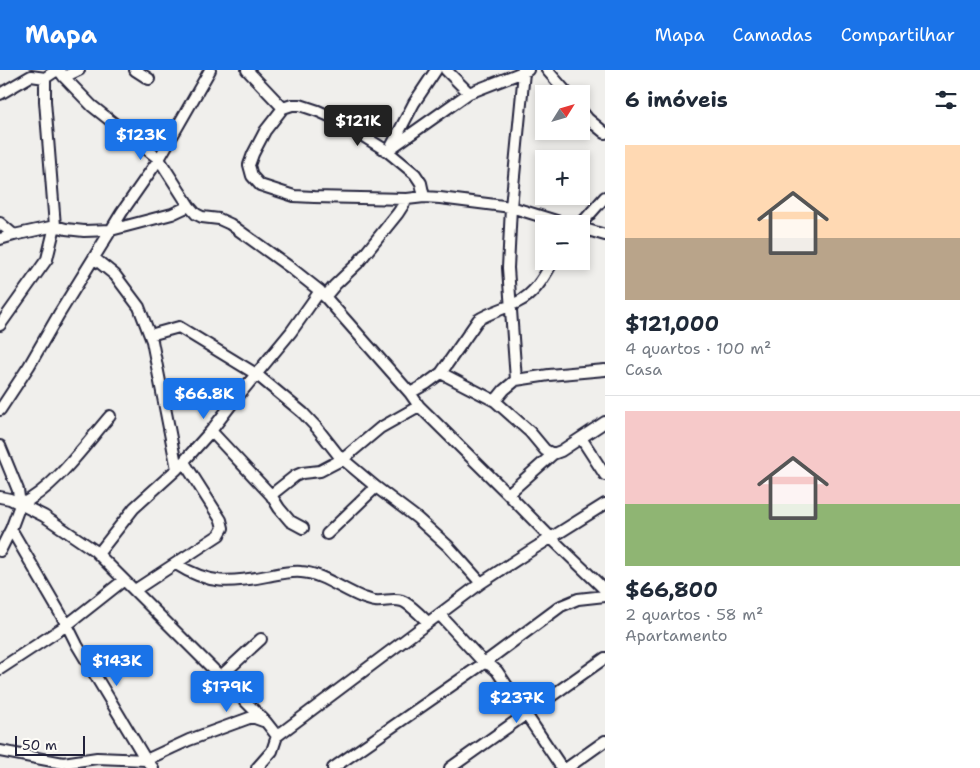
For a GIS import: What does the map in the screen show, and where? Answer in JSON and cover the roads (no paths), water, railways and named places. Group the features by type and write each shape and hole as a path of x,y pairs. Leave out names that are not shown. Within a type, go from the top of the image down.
{"street":[{"path":"0,94 31,76 44,78 60,72 79,70"},
{"path":"135,70 149,79"},
{"path":"0,410 29,366 122,212 159,159 210,70"},
{"path":"247,70 283,108"},
{"path":"388,150 414,103 436,70"},
{"path":"446,70 469,93"},
{"path":"547,70 560,85"},
{"path":"388,150 469,93 527,71 511,207 508,268 516,380"},
{"path":"60,72 92,106 159,159 196,214 202,217 219,219 230,224 291,268 323,294 410,393 419,406 605,590"},
{"path":"0,325 47,259 55,226 44,78"},
{"path":"424,197 421,183 415,174 388,150 336,119 300,105 283,108 265,131 249,165 252,176 260,185 294,196 407,199 424,197 511,207 537,215"},
{"path":"590,121 605,133"},
{"path":"589,215 605,197"},
{"path":"98,554 134,508 180,466 323,294 358,264 407,199"},
{"path":"0,239 55,226 84,231 111,230 172,214 189,206"},
{"path":"0,223 14,235"},
{"path":"590,231 605,235"},
{"path":"94,258 114,275 139,307 152,341 180,466 221,520 223,528 219,535 134,590"},
{"path":"410,393 441,373 478,320 520,302 542,281 548,270"},
{"path":"150,335 179,327 256,374 303,413 343,459 417,518 448,546 481,584"},
{"path":"495,401 516,380 605,370"},
{"path":"441,373 495,401 530,432 545,450 553,454"},
{"path":"271,495 295,476 320,470 343,459 380,428 419,406"},
{"path":"20,505 35,496 62,471 110,416"},
{"path":"508,494 553,454 561,451 605,422"},
{"path":"211,430 271,495 290,522 303,528"},
{"path":"581,438 605,474"},
{"path":"0,446 18,490 20,505 0,551"},
{"path":"327,534 376,487"},
{"path":"0,497 10,499 44,516 98,554 278,736"},
{"path":"257,768 272,751 278,736 428,622 481,584 605,504"},
{"path":"11,529 77,645 150,764"},
{"path":"176,564 190,573 226,581 240,581 283,573 302,572 319,577 375,601 402,601 428,622"},
{"path":"0,669 67,625 124,580"},
{"path":"333,768 484,663 561,606 578,599 605,596"},
{"path":"440,615 484,663 497,671 562,768"},
{"path":"220,677 261,638"},
{"path":"450,768 605,658"},
{"path":"0,751 63,763 97,758 132,764 150,764 189,740 252,717 266,722"},
{"path":"567,768 605,741"}]}
